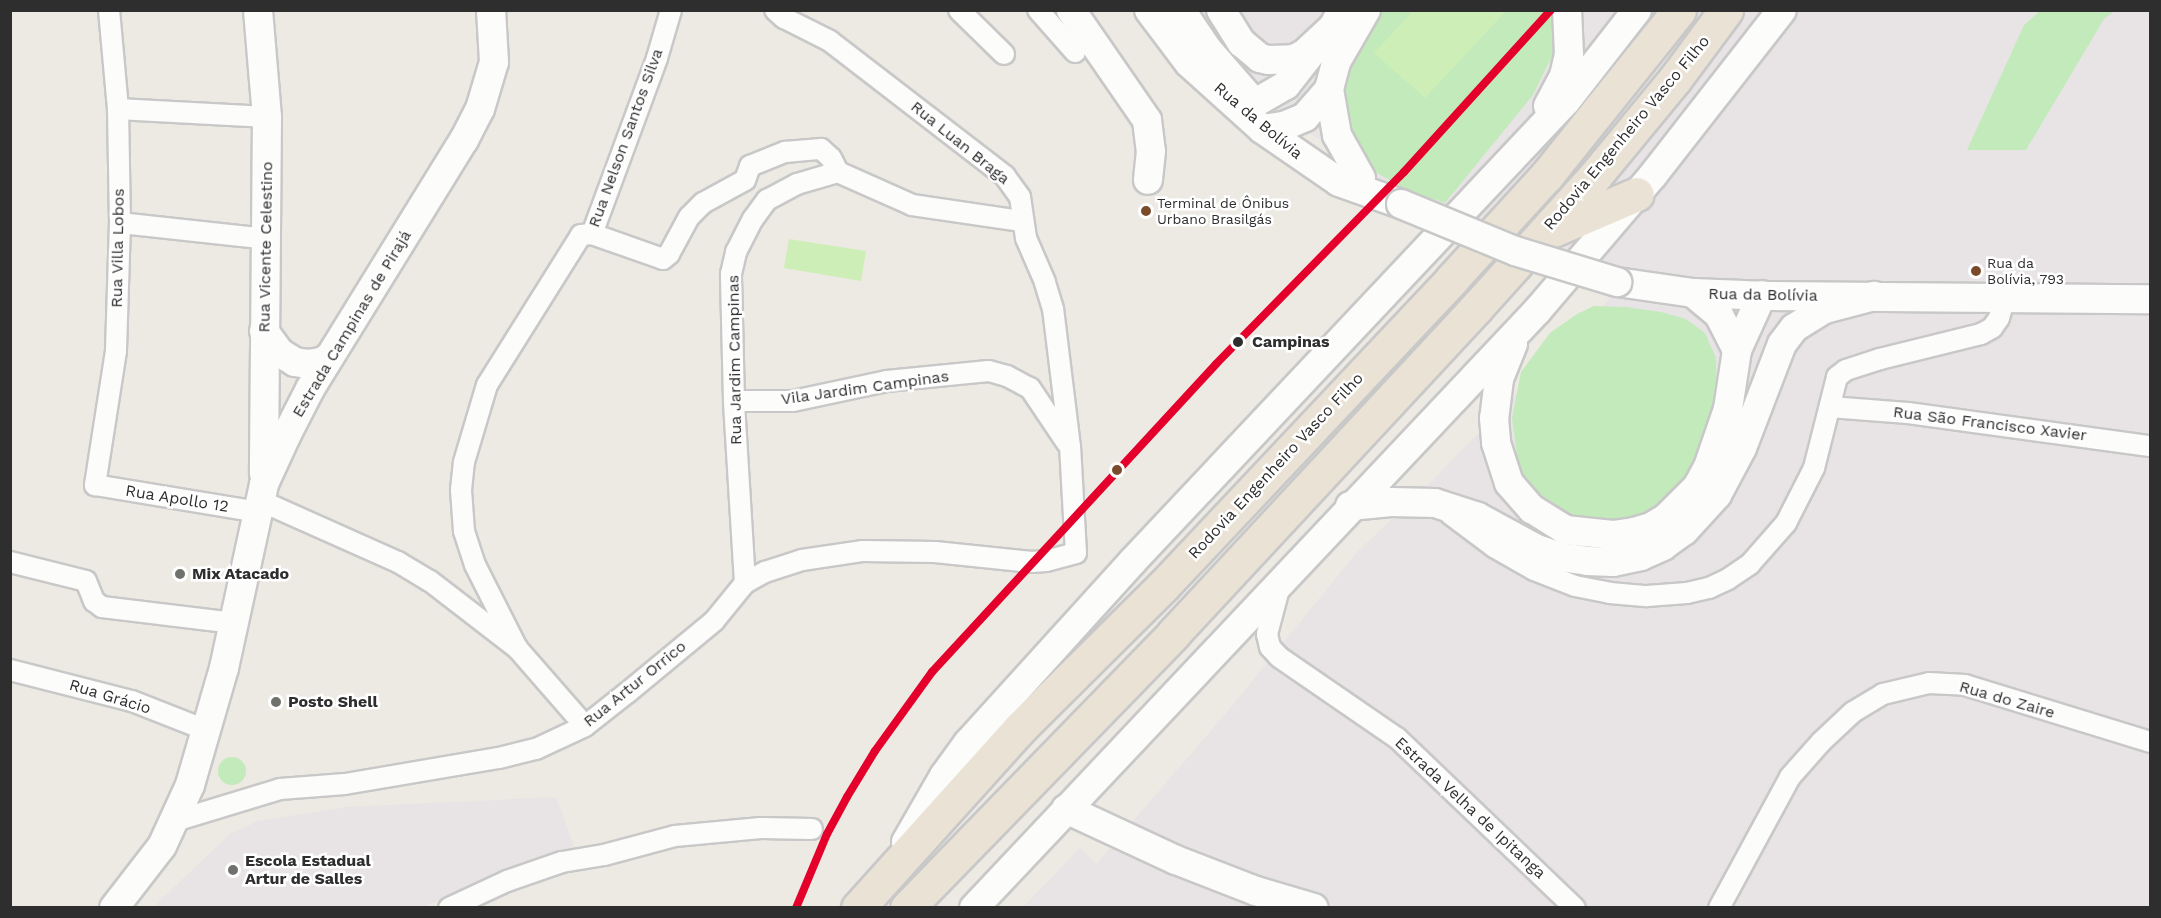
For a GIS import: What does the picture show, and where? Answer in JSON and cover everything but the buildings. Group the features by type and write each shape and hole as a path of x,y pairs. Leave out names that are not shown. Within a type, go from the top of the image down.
{"highway":[{"name":"Rodovia Engenheiro Vasco Filho","path":"858,908 1019,729 1164,585 1452,279 1547,175 1679,10"},
{"name":"Rodovia Engenheiro Vasco Filho","path":"907,908 1182,624 1543,234 1595,176 1675,79 1726,10"},
{"path":"1543,234 1637,194"}],"main road":[{"name":"Rua Vicente Celestino","path":"258,10 267,117 268,238 261,499"},
{"name":"Estrada Campinas de Pirajá","path":"114,908 162,846 190,785 208,731 261,499 310,389 473,124 488,87 494,62 491,10"},
{"path":"1071,10 1147,120 1151,151 1148,180"},
{"name":"Rua da Bolívia","path":"1149,10 1189,63 1267,119 1396,201"},
{"name":"Rua da Bolívia","path":"1181,10 1209,50 1267,119 1339,182 1396,201 1515,251 1617,282 1693,293 1765,296 2151,299"},
{"path":"1221,10 1242,43 1260,58 1294,59 1321,39"},
{"path":"1267,119 1286,85 1333,27 1342,10"},
{"path":"1361,178 1336,135 1329,89 1336,62 1366,10"},
{"path":"1528,141 1564,76 1569,55 1567,10"},
{"path":"887,876 944,776 968,742 1132,562 1566,101 1637,10"},
{"path":"974,908 1518,330 1637,194 1782,10"},
{"path":"1267,119 1305,117 1329,89"},
{"path":"1693,293 1719,315 1737,350"},
{"path":"1518,330 1499,379 1496,399 1494,418 1496,443 1502,467 1520,497 1546,521 1565,530 1588,535 1613,536 1651,527 1682,504 1697,487 1720,438 1728,409 1737,350 1765,296 1776,312 1782,344"},
{"path":"1350,506 1390,502 1436,503 1458,509 1537,549 1560,557 1613,562 1641,556 1663,546 1696,519 1717,495 1742,448 1782,344 1794,328 1825,309 1874,296"},
{"path":"264,331 279,352 295,362 315,363 329,357"},
{"path":"264,375 273,386 284,389 310,389"},
{"path":"1066,809 1176,860 1256,891 1314,908"}],"street":[{"name":"Rua Villa Lobos","path":"95,485 116,351 120,223 118,109 109,10"},
{"name":"Rua Nelson Santos Silva","path":"517,648 471,555 462,518 464,462 487,385 581,235 592,234 657,58 671,10"},
{"name":"Rua Luan Braga","path":"775,10 784,18 830,41 1005,176 1020,197 1026,238 1053,309 1070,447 1077,553"},
{"path":"959,10 1004,54"},
{"path":"1038,10 1075,52"},
{"path":"118,109 267,117"},
{"path":"592,234 663,259 669,254 689,216 703,203 745,180 750,166 785,152 821,149 831,158 838,172 912,205 1022,221"},
{"name":"Rua Jardim Campinas","path":"745,583 734,402 731,274 736,252 753,219 767,200 797,184 838,172"},
{"path":"120,223 268,238"},
{"path":"1436,503 1494,547 1534,570 1575,586 1610,593 1647,596 1687,593 1728,579 1750,564 1786,523 1814,468 1830,408 1834,381 1841,373 1880,358 1981,334 1992,328 1999,318 2005,297"},
{"name":"Vila Jardim Campinas","path":"734,402 793,401 887,381 989,371 1007,376 1030,388 1070,447"},
{"name":"Rua São Francisco Xavier","path":"1830,408 1908,413 2151,446"},
{"name":"Rua Apollo 12","path":"95,485 261,499 414,570 517,648"},
{"name":"Rua Artur Orrico","path":"175,821 280,789 345,784 499,758 536,749 585,726 714,621 745,583 765,572 802,560 863,551 935,552 1031,562 1046,561 1077,553"},
{"path":"10,562 86,581 94,601 102,607 234,623"},
{"name":"Estrada Velha de Ipitanga","path":"1281,583 1267,634 1270,647 1279,657 1397,738 1575,908"},
{"path":"517,648 585,726"},
{"name":"Rua Grácio","path":"10,670 132,701 208,731"},
{"name":"Rua do Zaire","path":"1719,908 1790,777 1821,742 1853,712 1883,694 1929,683 1965,685 2151,742"},
{"path":"449,908 507,881 562,862 604,855 675,836 761,828 812,829"}],"shaded area":[{"path":"1175,11 2150,11 2150,907 1022,908 1080,848 1096,864 1231,707 1357,552 1426,487 1609,299 1626,268 1484,223 1374,177 1284,115 1219,62"},
{"path":"556,797 575,849 422,907 152,908 230,834 258,821 346,807"}],"green space":[{"path":"1379,11 1552,11 1555,23 1553,54 1533,95 1445,203 1407,190 1377,173 1355,153 1338,120 1347,60"},
{"path":"1413,11 1506,11 1425,98 1374,53"},
{"path":"2040,11 2115,11 2104,19 2026,150 1967,150 2024,25"},
{"path":"789,239 866,251 861,281 784,268"},
{"path":"1594,306 1626,307 1661,312 1686,319 1705,333 1716,358 1717,394 1710,432 1696,464 1667,498 1642,518 1584,525 1537,496 1524,477 1517,456 1512,418 1521,372 1550,333 1577,314"},
{"path":"232,757 242,761 246,771 242,781 232,785 222,781 218,771 222,761"}],"transit line":[{"path":"796,908 827,834 847,797 875,751 932,672 1216,364 1404,172 1551,10"}],"place":[{"name":"Terminal de Ônibus Urbano Brasilgás","path":"1146,211"},
{"name":"Rua da Bolívia, 793","path":"1976,271"},
{"name":"Campinas","path":"1238,342"},
{"name":"Mix Atacado","path":"180,574"},
{"name":"Posto Shell","path":"276,702"},
{"name":"Escola Estadual Artur de Salles","path":"233,870"}]}
